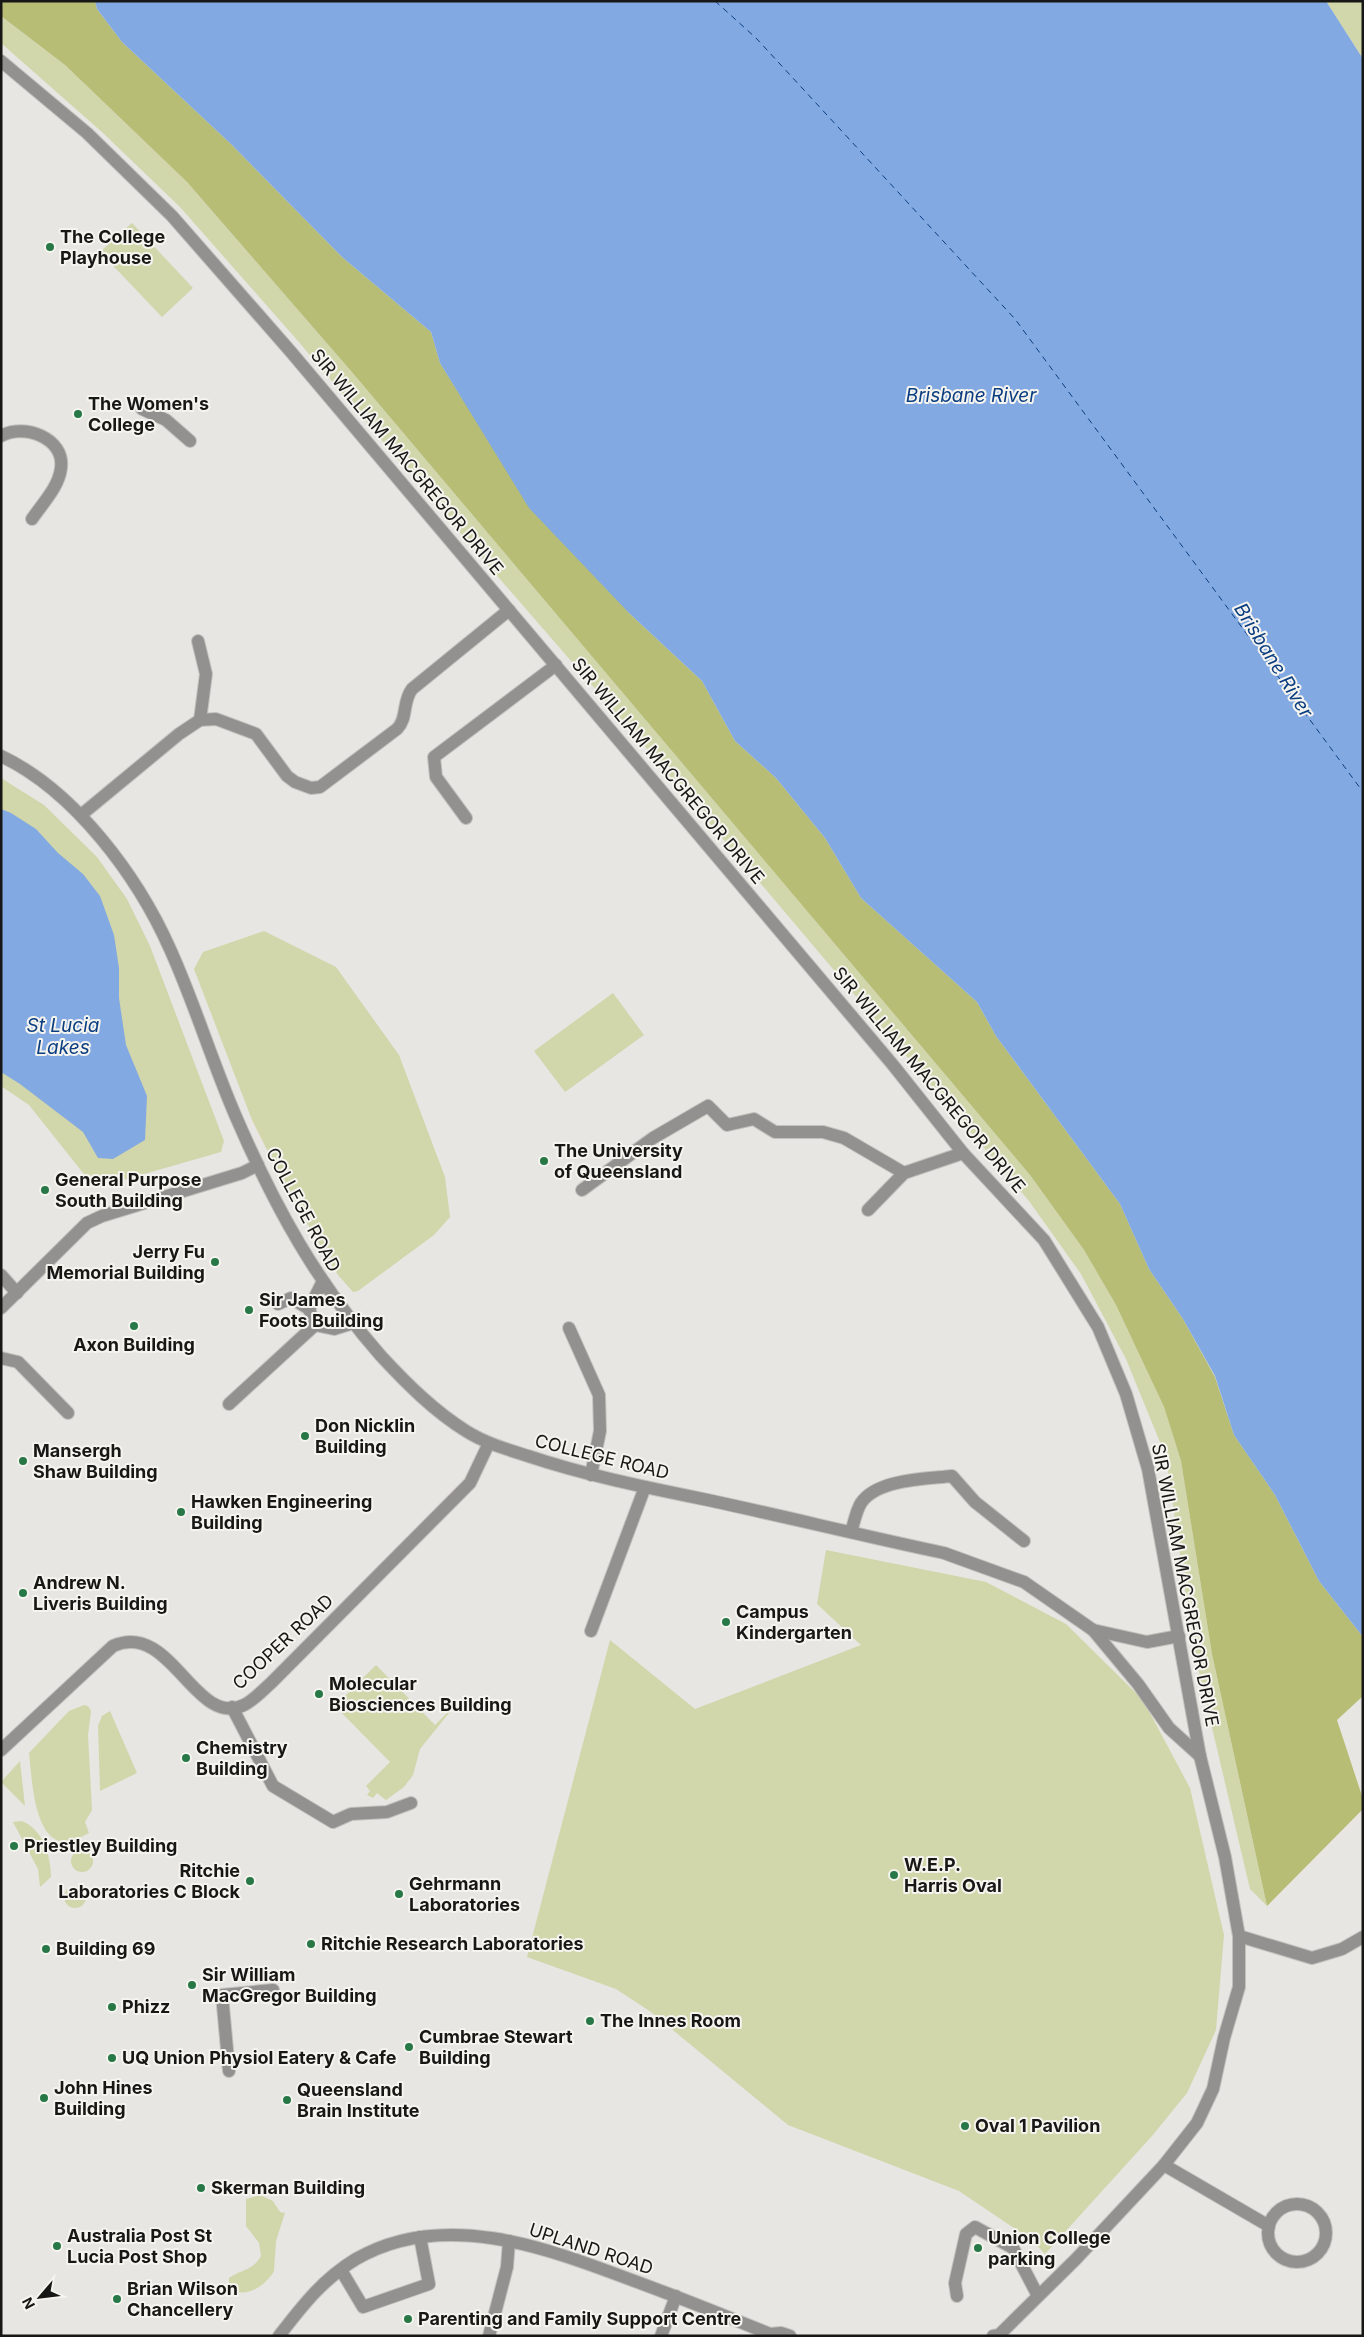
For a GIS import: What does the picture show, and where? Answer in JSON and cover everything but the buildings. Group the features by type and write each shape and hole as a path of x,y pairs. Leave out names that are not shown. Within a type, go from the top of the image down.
{"street":[{"name":"SIR WILLIAM MACGREGOR DRIVE","path":"1,62 87,133 172,216 291,352 893,1065 963,1153 1044,1240 1098,1327 1126,1394 1148,1470 1200,1756 1225,1857 1239,1936 1239,1987 1224,2038 1213,2089 1196,2124 1164,2165 999,2336 993,2336"},
{"path":"142,409 166,420 190,440"},
{"path":"1,436 7,432 23,430 46,438 57,449 61,467 54,487 32,519"},
{"path":"80,815 179,734 200,720 216,719 256,734 287,776 295,782 311,788 320,787 396,729 403,722 406,697 412,689 509,610"},
{"path":"198,641 206,674 200,720"},
{"path":"466,818 436,777 434,757 556,665"},
{"name":"COLLEGE ROAD","path":"1,756 42,782 80,815 125,870 170,948 235,1115 297,1242 322,1283 352,1324 399,1375 433,1408 467,1432 489,1443 565,1468 944,1553 1024,1582 1093,1630 1138,1684 1169,1728 1200,1756"},
{"path":"582,1190 653,1138 708,1106 726,1125 754,1119 775,1132 823,1132 844,1138 904,1173"},
{"path":"868,1210 904,1173 963,1153"},
{"path":"1,1308 87,1223 102,1216 242,1173 258,1165"},
{"path":"1,1275 17,1293"},
{"path":"309,1309 322,1283"},
{"path":"278,1304 291,1298 309,1309 315,1325"},
{"path":"315,1325 334,1329 352,1324"},
{"path":"229,1404 315,1325"},
{"path":"569,1328 599,1395 600,1430 592,1475"},
{"path":"1,1358 18,1362 68,1413"},
{"name":"COOPER ROAD","path":"1,1750 112,1646 120,1643 135,1641 149,1645 213,1703 232,1707 244,1705 271,1683 470,1483 489,1443"},
{"path":"851,1532 860,1504 875,1491 897,1482 952,1476 975,1502 1024,1540"},
{"path":"591,1631 645,1487"},
{"name":"COLLEGE ROAD","path":"1093,1630 1147,1642 1179,1636"},
{"path":"232,1707 273,1786 333,1822 351,1814 388,1812 411,1803"},
{"path":"1239,1936 1312,1958 1342,1949 1363,1937"},
{"path":"229,2071 222,1995 272,1990"},
{"path":"1164,2165 1269,2226"},
{"path":"1294,2204 1304,2204 1318,2213 1326,2227 1327,2237 1320,2252 1312,2258 1303,2262 1292,2262 1274,2251 1269,2242 1269,2226 1273,2216 1280,2209 1294,2204"},
{"path":"957,2296 955,2282 966,2234 974,2227 1013,2248 1038,2296"},
{"name":"UPLAND ROAD","path":"279,2336 312,2293 357,2259 382,2248 420,2237 463,2235 509,2241 557,2252 676,2296 771,2335 781,2333 790,2336"},
{"path":"341,2270 363,2307 430,2284 420,2237"},
{"path":"489,2336 507,2267 509,2241"},
{"path":"661,2336 676,2296"}],"green space":[{"path":"1,1 95,1 97,9 122,42 232,145 342,257 431,332 440,363 476,420 629,613 702,681 735,741 776,778 825,838 861,898 977,1002 996,1036 1120,1204 1149,1269 1183,1319 1215,1377 1234,1435 1275,1495 1319,1581 1363,1637 1363,1696 1337,1720 1363,1799 1363,1809 1267,1906 1212,1654 1181,1461 1164,1407 1116,1305 1084,1250 1030,1175 351,371 187,182 65,65 1,16"},
{"path":"1326,1 1363,1 1363,59"},
{"path":"1,16 65,65 187,182 351,371 1030,1175 1084,1250 1116,1305 1164,1407 1181,1461 1212,1654 1267,1906 1250,1889 1194,1651 1166,1457 1126,1359 1081,1274 1029,1201 636,736 473,548 298,341 180,207 103,133 1,43"},
{"path":"132,223 193,288 162,317 100,252"},
{"name":"St Lucia Lakes","path":"1,778 44,805 97,857 127,899 150,946 224,1141 221,1152 95,1188 29,1105 1,1086"},
{"path":"264,931 336,967 399,1055 445,1177 450,1217 434,1235 358,1291 353,1292 338,1275 286,1188 252,1120 194,969 203,952"},
{"path":"613,993 644,1035 565,1092 534,1051"},
{"path":"826,1550 986,1582 1066,1624 1143,1700 1190,1788 1224,1935 1216,2030 1187,2093 1152,2136 1045,2254 1033,2241 959,2191 788,2125 651,2012 616,1989 527,1957 610,1640 695,1709 861,1645 817,1604"},
{"path":"376,1665 435,1725 457,1703 420,1749 413,1775 404,1787 386,1800 377,1793 373,1798 367,1795 370,1791 366,1786 390,1762 335,1706"},
{"path":"84,1705 88,1706 91,1711 88,1735 92,1810 85,1822 89,1833 80,1838 64,1842 54,1838 46,1830 40,1819 33,1790 29,1753 69,1711"},
{"path":"110,1711 137,1773 100,1791 98,1726 102,1716"},
{"path":"20,1761 25,1806 1,1782"},
{"path":"21,1821 35,1830 47,1852 51,1877 40,1887 38,1869 13,1822"},
{"path":"82,1850 90,1853 93,1861 90,1869 82,1872 74,1869 71,1861 74,1853"},
{"path":"75,1886 83,1889 86,1897 83,1905 75,1908 67,1905 64,1897 67,1889"},
{"path":"260,2195 273,2201 280,2212 285,2213 276,2241 274,2271 266,2282 254,2290 241,2293 229,2287 229,2278 251,2267 261,2256 259,2243 246,2226 246,2199"}],"water":[{"name":"Brisbane River","path":"95,1 1326,1 1363,59 1363,1637 1319,1581 1275,1495 1234,1435 1215,1376 1183,1319 1149,1269 1120,1204 996,1036 977,1002 861,898 825,838 776,778 735,741 702,681 629,613 529,508 440,363 431,332 342,257 232,145 122,42 97,9"},
{"name":"St Lucia Lakes","path":"1,809 36,829 58,853 83,874 100,896 114,935 119,968 119,998 126,1045 147,1096 145,1140 113,1159 98,1158 83,1132 20,1084 1,1072"}],"ferry route":[{"path":"715,1 756,38 1015,319 1363,792"}],"place":[{"name":"The College Playhouse","path":"50,247"},
{"name":"The Women's College","path":"78,414"},
{"name":"The University of Queensland","path":"544,1161"},
{"name":"General Purpose South Building","path":"45,1190"},
{"name":"Jerry Fu Memorial Building","path":"215,1262"},
{"name":"Sir James Foots Building","path":"249,1310"},
{"name":"Axon Building","path":"134,1326"},
{"name":"Don Nicklin Building","path":"305,1436"},
{"name":"Mansergh Shaw Building","path":"23,1461"},
{"name":"Hawken Engineering Building","path":"181,1512"},
{"name":"Andrew N. Liveris Building","path":"23,1593"},
{"name":"Campus Kindergarten","path":"726,1622"},
{"name":"Molecular Biosciences Building","path":"319,1694"},
{"name":"Chemistry Building","path":"186,1758"},
{"name":"Priestley Building","path":"14,1846"},
{"name":"W.E.P. Harris Oval","path":"894,1875"},
{"name":"Ritchie Laboratories C Block","path":"250,1881"},
{"name":"Gehrmann Laboratories","path":"399,1894"},
{"name":"Ritchie Research Laboratories","path":"311,1944"},
{"name":"Building 69","path":"46,1949"},
{"name":"Sir William MacGregor Building","path":"192,1985"},
{"name":"Phizz","path":"112,2007"},
{"name":"The Innes Room","path":"590,2021"},
{"name":"Cumbrae Stewart Building","path":"409,2047"},
{"name":"UQ Union Physiol Eatery & Cafe","path":"112,2058"},
{"name":"John Hines Building","path":"44,2098"},
{"name":"Queensland Brain Institute","path":"287,2100"},
{"name":"Oval 1 Pavilion","path":"965,2126"},
{"name":"Skerman Building","path":"201,2188"},
{"name":"Australia Post St Lucia Post Shop","path":"57,2246"},
{"name":"Union College parking","path":"978,2248"},
{"name":"Brian Wilson Chancellery","path":"117,2299"},
{"name":"Parenting and Family Support Centre","path":"408,2319"}]}
